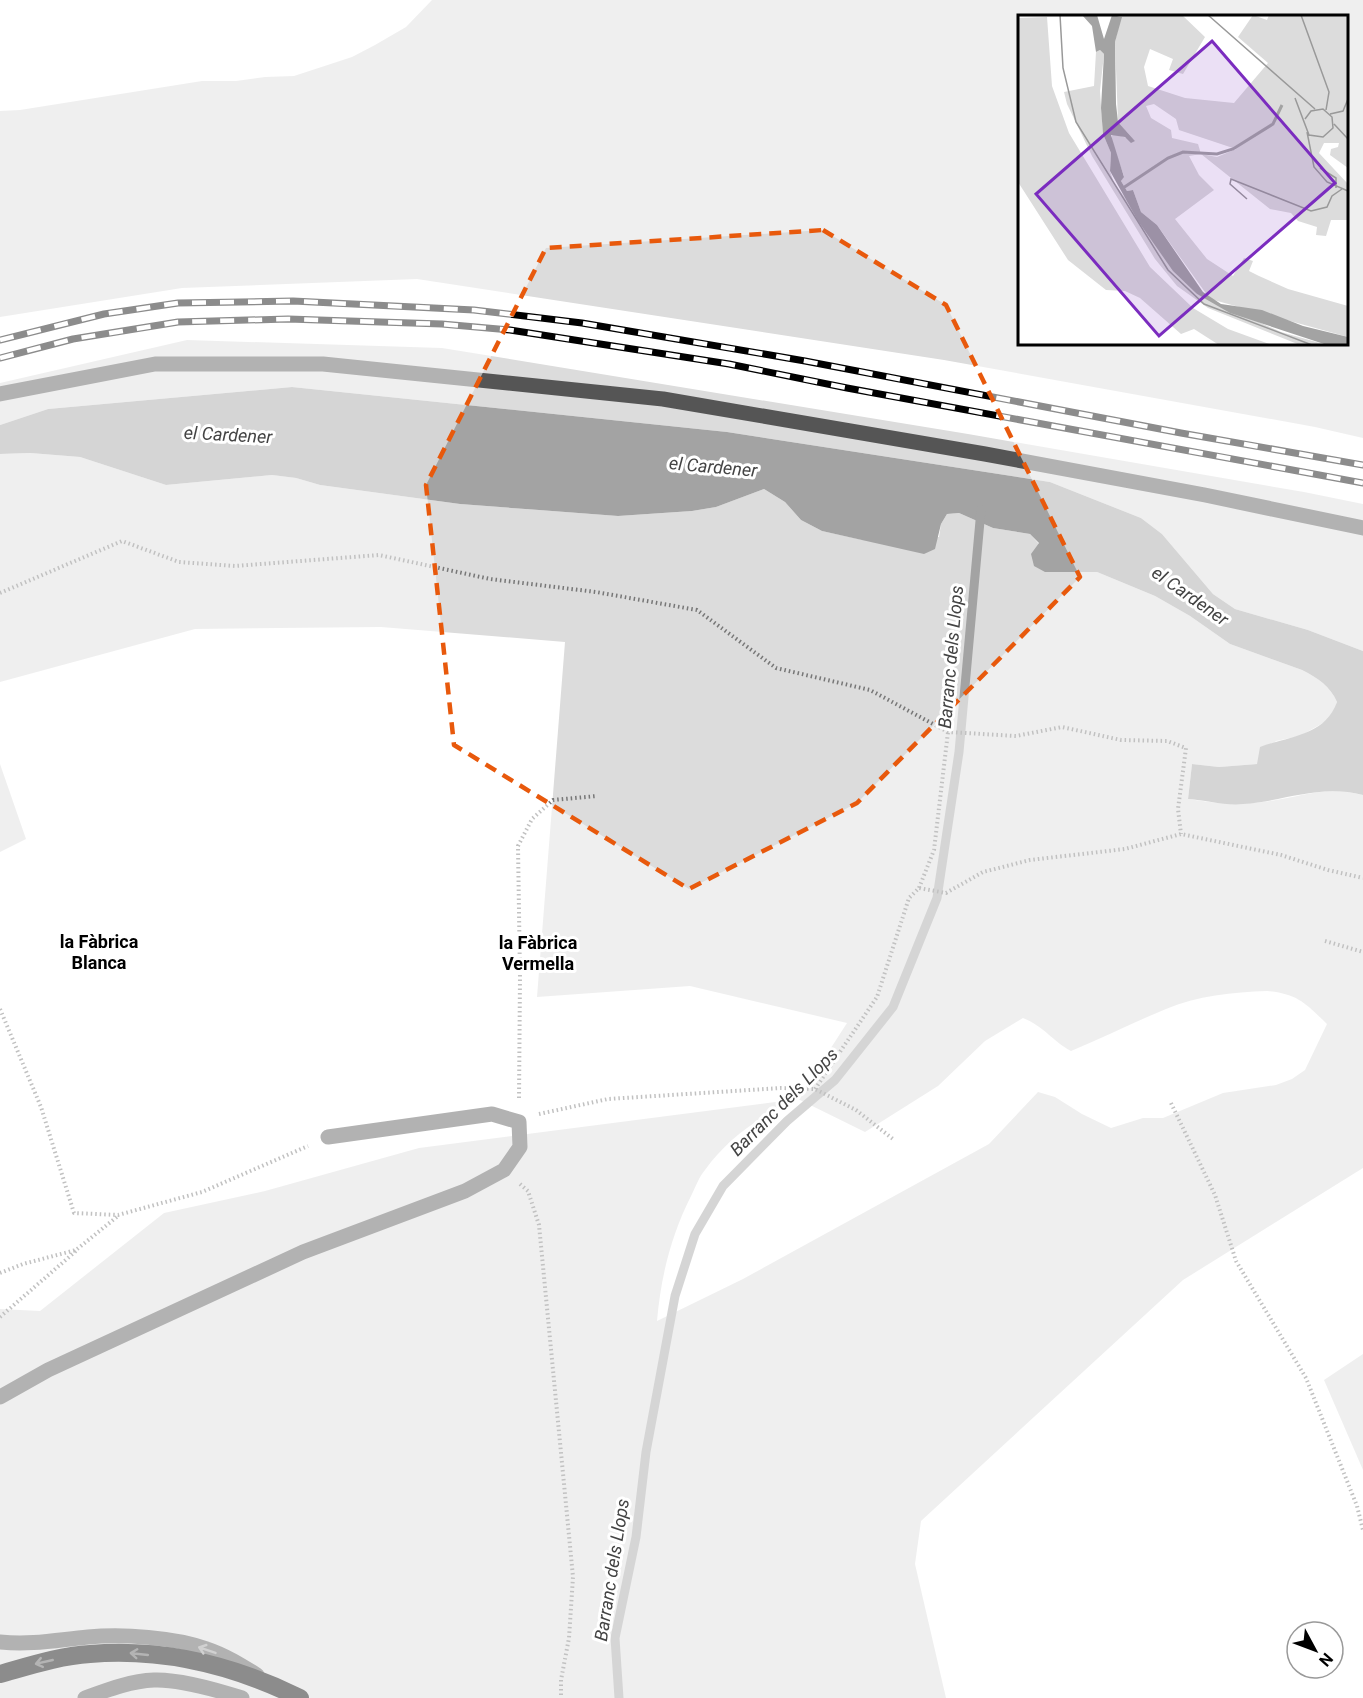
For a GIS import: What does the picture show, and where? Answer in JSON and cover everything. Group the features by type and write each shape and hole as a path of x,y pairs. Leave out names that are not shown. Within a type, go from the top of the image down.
{"highway":[{"path":"0,1674 44,1662 88,1654 126,1653 190,1659 224,1668 300,1698"}],"street":[{"path":"0,394 155,364 323,364 663,399 1008,458 1205,495 1363,528"},
{"path":"0,1397 48,1370 303,1252 465,1191 504,1170 520,1147 519,1122 492,1114 328,1137"},
{"path":"0,1642 26,1644 90,1637 170,1640 206,1648 235,1661 277,1687"},
{"path":"85,1698 124,1685 155,1680 203,1687 242,1698"}],"path":[{"path":"0,593 122,541 179,562 224,565 379,555 490,579 596,592 697,610 776,668 870,690 948,732 1017,736 1062,727 1121,740 1167,741 1186,748 1178,809 1181,834"},
{"path":"816,1090 877,997 909,898 921,888 934,850 948,732"},
{"path":"597,796 553,800 532,819 518,846 519,1122 536,1114 608,1099 781,1088 816,1090 856,1110 893,1139"},
{"path":"921,888 946,893 983,872 1030,860 1125,849 1181,834 1281,855 1363,878"},
{"path":"1325,941 1363,952"},
{"path":"0,1009 41,1107 74,1213 118,1215 202,1192 328,1137"},
{"path":"1171,1103 1215,1195 1236,1261 1306,1378 1357,1506 1363,1530"},
{"path":"504,1170 528,1191 539,1225 573,1577 569,1638 561,1680 561,1698"},
{"path":"0,1317 118,1215"},
{"path":"0,1273 23,1264 76,1250"}],"highlighted area":[{"path":"823,230 946,305 1080,577 857,803 689,889 454,745 426,485 546,248"}],"shaded area":[{"path":"432,0 1363,0 1363,438 1315,427 944,360 417,279 182,288 0,317 0,111 20,110 202,81 236,81 294,76 352,57 406,27"},
{"path":"187,340 442,348 968,434 1363,504 1363,651 1308,630 1235,609 1213,594 1162,534 1141,518 1050,482 727,432 292,387 48,409 0,425 0,383"},
{"path":"30,453 80,457 166,485 272,475 296,478 320,485 460,504 618,516 716,507 764,489 785,502 801,520 822,531 863,540 939,537 941,524 947,514 959,513 993,528 1030,534 1039,544 1045,572 1097,572 1155,596 1190,616 1230,644 1302,670 1318,679 1331,691 1337,702 1333,715 1300,736 1276,741 1257,764 1219,767 1192,764 1188,799 1243,803 1335,791 1363,795 1363,1168 1183,1280 921,1521 915,1564 946,1698 0,1698 0,1309 40,1311 164,1213 265,1191 419,1148 798,1099 847,1023 690,986 537,997 565,642 381,627 195,629 0,682 0,454","holes":["1267,991 1286,994 1307,1005 1327,1024 1305,1070 1292,1079 1276,1085 1223,1093 1163,1118 1143,1118 1111,1128 1055,1097 1038,1092 989,1144 743,1279 657,1321 661,1288 678,1225 703,1173 735,1137 772,1112 798,1099 865,1132 938,1086 985,1041 1023,1018 1037,1025 1071,1051 1178,1005 1228,994"]},
{"path":"0,764 26,839 0,852"},
{"path":"1363,1354 1363,1470 1324,1380"}],"water":[{"name":"el Cardener","path":"292,387 727,432 1050,482 1141,518 1162,534 1213,594 1235,609 1308,630 1363,651 1363,795 1331,791 1236,804 1188,799 1192,764 1219,767 1257,764 1260,747 1305,733 1324,722 1337,702 1331,691 1318,679 1302,670 1230,644 1190,616 1155,596 1097,572 1045,572 1034,566 1031,554 1039,543 1030,534 993,528 959,513 947,514 941,524 935,549 924,554 822,531 801,520 785,502 764,489 716,507 618,516 460,504 320,485 296,478 272,475 166,485 80,457 30,453 0,454 0,425 48,409"}],"waterway":[{"name":"Barranc dels Llops","path":"619,1698 615,1638 636,1537 646,1452 675,1296 695,1234 723,1186 787,1121 835,1080 893,1007 937,898 959,752 981,510"}],"railway":[{"path":"0,340 104,314 178,303 293,301 474,310 582,323 805,361 1181,433 1363,465"},
{"path":"0,358 73,339 178,322 288,319 442,324 510,330 729,364 847,388 1363,483"}],"district":[{"name":"la Fàbrica Blanca","path":"99,952"},
{"name":"la Fàbrica Vermella","path":"538,953"}]}
